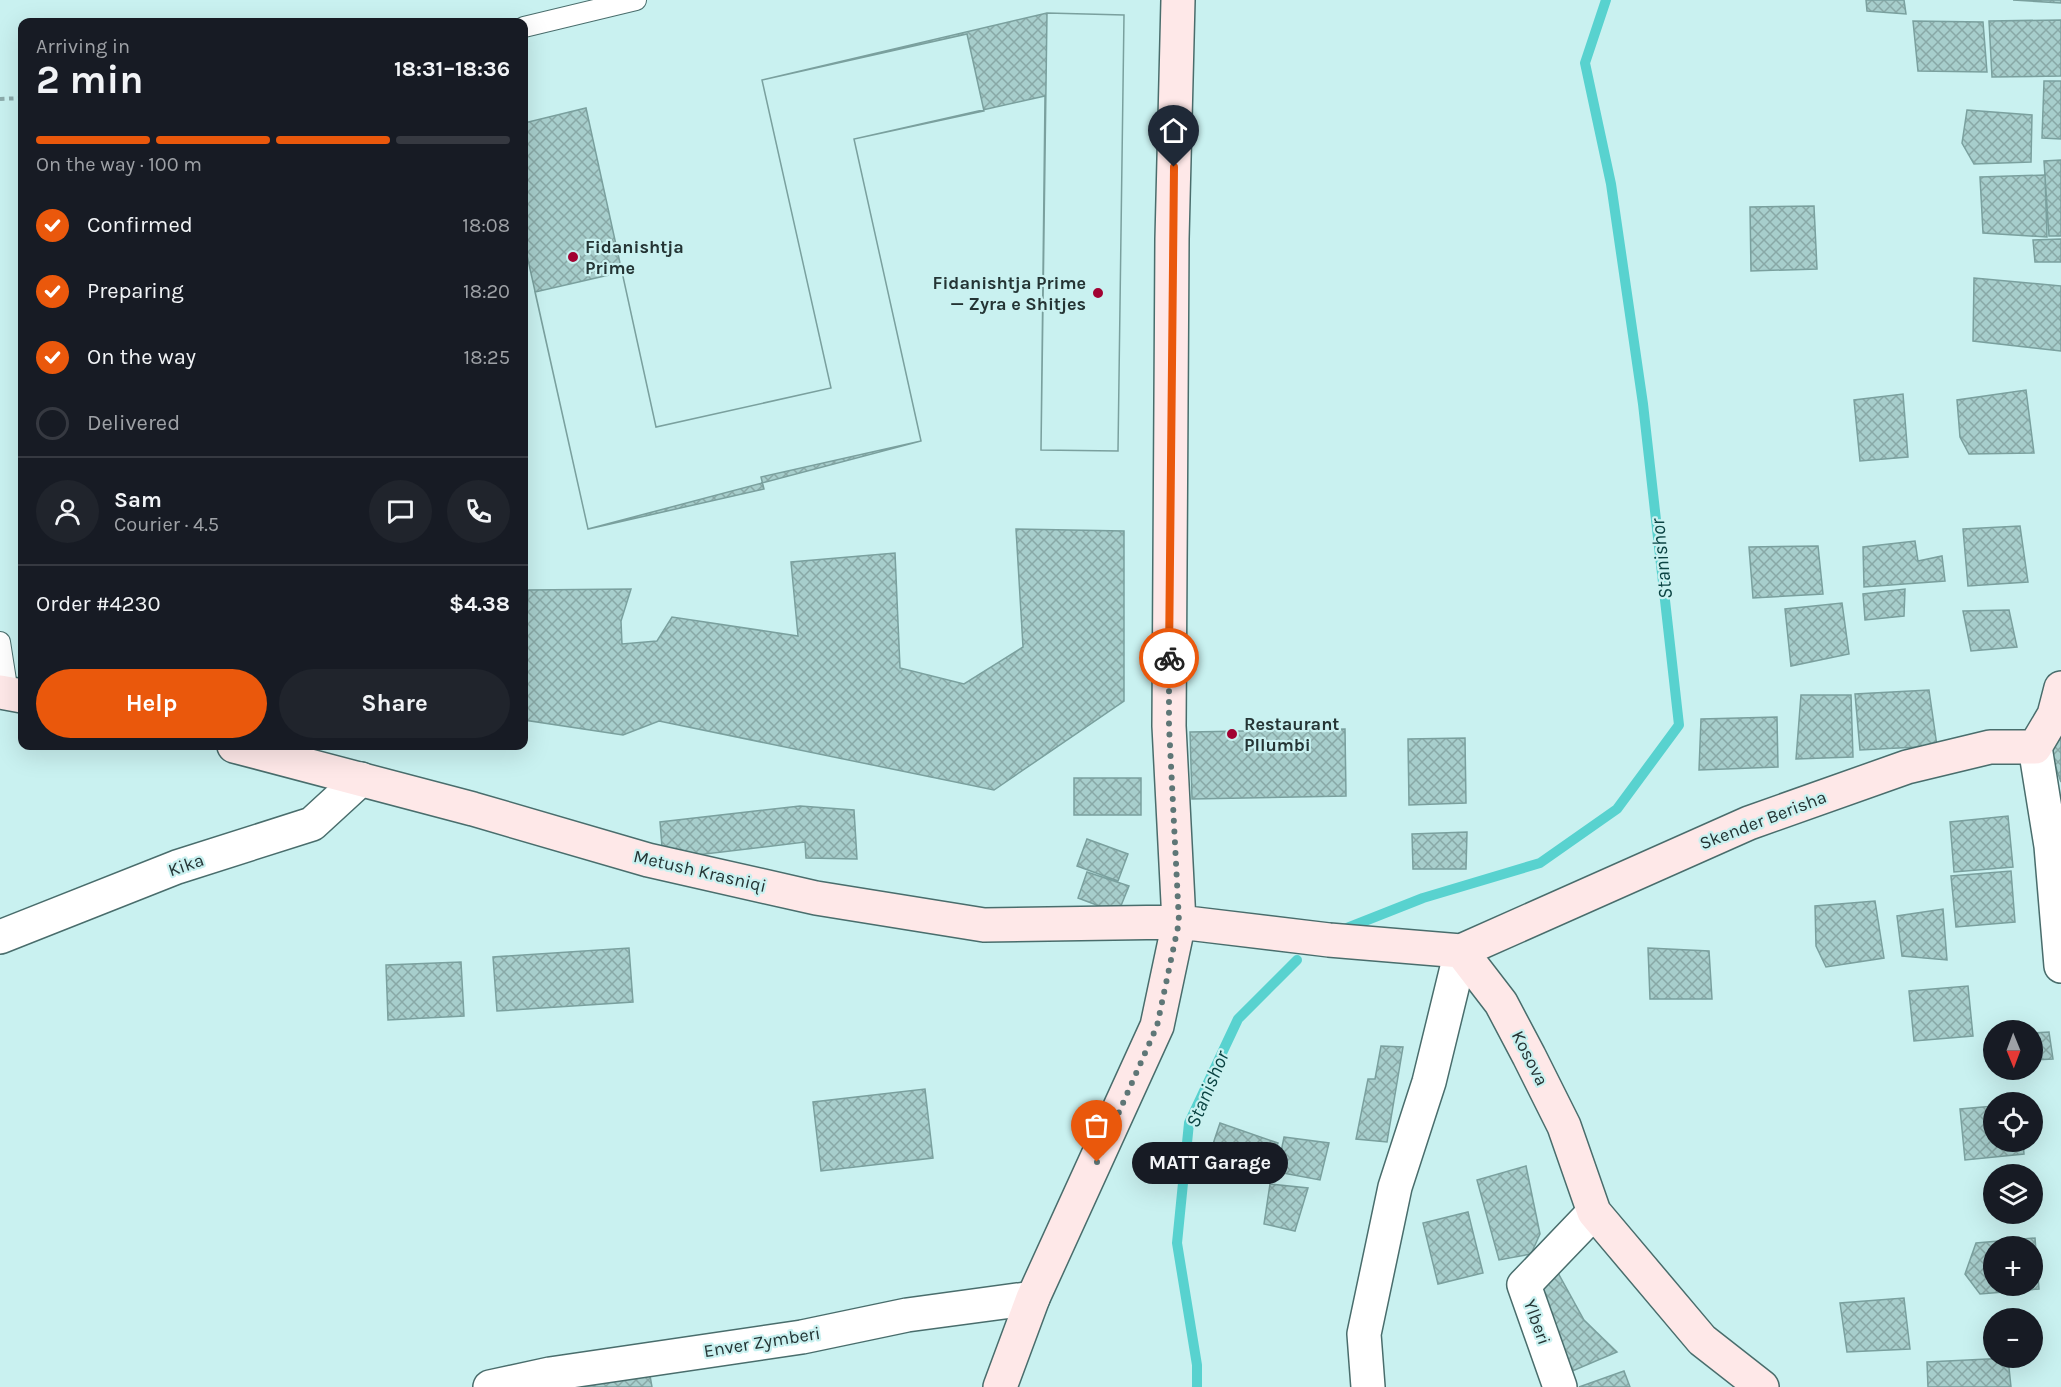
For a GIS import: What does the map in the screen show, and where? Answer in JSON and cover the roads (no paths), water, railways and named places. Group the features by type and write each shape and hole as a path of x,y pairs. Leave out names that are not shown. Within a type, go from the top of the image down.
{"street":[{"path":"1000,1387 1034,1298 1157,1026 1179,922 1169,726 1172,239 1178,0"},
{"path":"2059,706 2036,747 2051,846 2061,966"},
{"name":"Skender Berisha","path":"1461,951 1769,816 1907,767 1990,747 2036,747"},
{"name":"Metush Krasniqi","path":"249,750 648,860 816,898 984,925 1179,922"},
{"name":"Kika","path":"0,937 177,867 312,824 361,779"},
{"path":"1179,922 1329,940 1461,951 1429,1082 1390,1209 1364,1334 1368,1387"},
{"name":"Kosova","path":"1461,951 1501,1003 1529,1056 1564,1126 1594,1212 1702,1340 1762,1387"},
{"name":"Ylberi","path":"1560,1387 1524,1285 1594,1212"},
{"name":"Enver Zymberi","path":"490,1387 561,1372 802,1337 907,1315 1034,1298"}],"lane":[{"path":"528,26 636,0"},
{"path":"0,642 10,694"}],"waterway":[{"name":"Stanishor","path":"1347,928 1423,898 1540,863 1617,809 1679,725 1643,404 1611,184 1585,63 1606,0"},
{"name":"Stanishor","path":"1197,1387 1197,1365 1177,1243 1189,1123 1238,1019 1297,960"}],"place":[{"name":"Fidanishtja Prime","path":"573,257"},
{"name":"Fidanishtja Prime — Zyra e Shitjes","path":"1098,293"},
{"name":"Restaurant Pllumbi","path":"1232,734"},
{"name":"MATT Garage","path":"1097,1162"}]}
